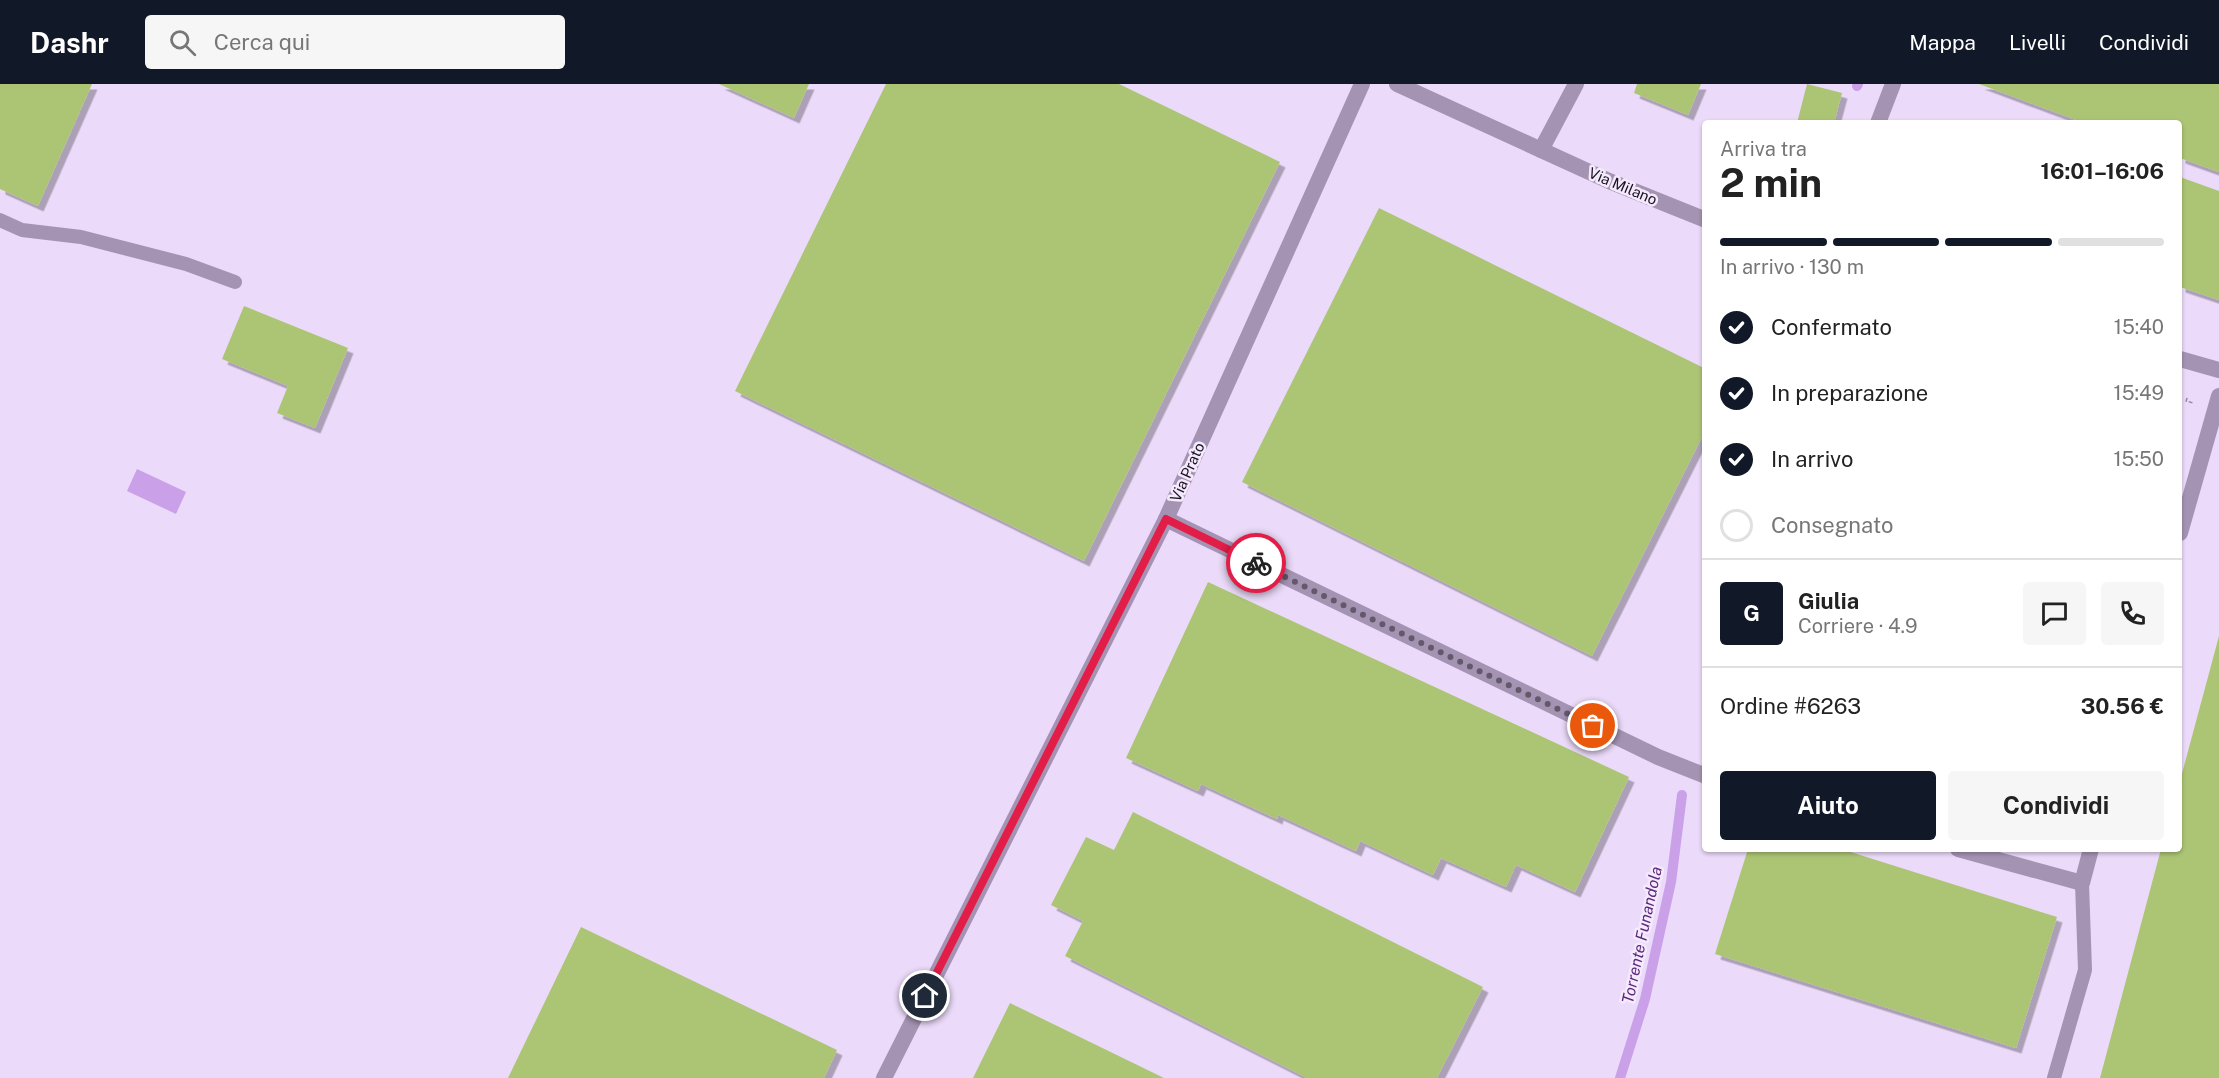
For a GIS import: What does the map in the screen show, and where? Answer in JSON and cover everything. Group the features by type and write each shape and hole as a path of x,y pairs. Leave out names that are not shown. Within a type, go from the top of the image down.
{"street":[{"name":"Via Prato","path":"884,1078 1166,519 1362,84"},
{"name":"Via Milano","path":"1396,84 1609,181 1702,218"},
{"path":"1541,150 1576,84"},
{"path":"1879,120 1893,84"},
{"path":"2182,360 2219,370"},
{"path":"2182,526 2219,396"},
{"path":"1166,519 1658,757 1702,774"},
{"path":"1969,852 2082,884 2090,852"}],"lane":[{"path":"0,220 22,230 81,237 186,264 235,282"},
{"path":"2055,1078 2085,970 2082,884"}],"shaded area":[{"path":"137,469 186,492 176,514 127,491"}],"building":[{"path":"0,84 92,84 38,206 0,189"},
{"path":"719,84 809,84 794,118"},
{"path":"886,84 1119,84 1280,162 1084,561 735,391"},
{"path":"1637,84 1701,84 1688,115 1634,93"},
{"path":"1807,84 1842,93 1835,120 1798,120"},
{"path":"1979,84 2219,84 2219,172 2182,159 2182,120 2076,120"},
{"path":"2182,178 2219,191 2219,300 2182,288"},
{"path":"1379,208 1702,367 1702,437 1592,656 1242,482"},
{"path":"244,306 348,348 315,428 277,413 288,386 222,359"},
{"path":"1208,582 1629,777 1575,892 1516,865 1506,887 1441,858 1433,875 1360,841 1356,851 1278,815 1277,819 1201,784 1198,791 1126,758"},
{"path":"2219,636 2219,1078 2100,1078 2160,852 2182,852 2182,774"},
{"path":"1133,812 1483,987 1437,1078 1307,1078 1065,956 1083,921 1051,905 1086,837 1114,850"},
{"path":"1747,852 1851,852 2057,917 2016,1048 1715,954"},
{"path":"581,927 837,1050 824,1078 508,1078"},
{"path":"1010,1003 1164,1078 973,1078"}],"waterway":[{"name":"Torrente Funandola","path":"1620,1078 1645,999 1671,882 1682,795"}],"way so far":[{"path":"1256,563 1593,726"}],"route":[{"path":"925,996 1166,519 1256,563"}]}
